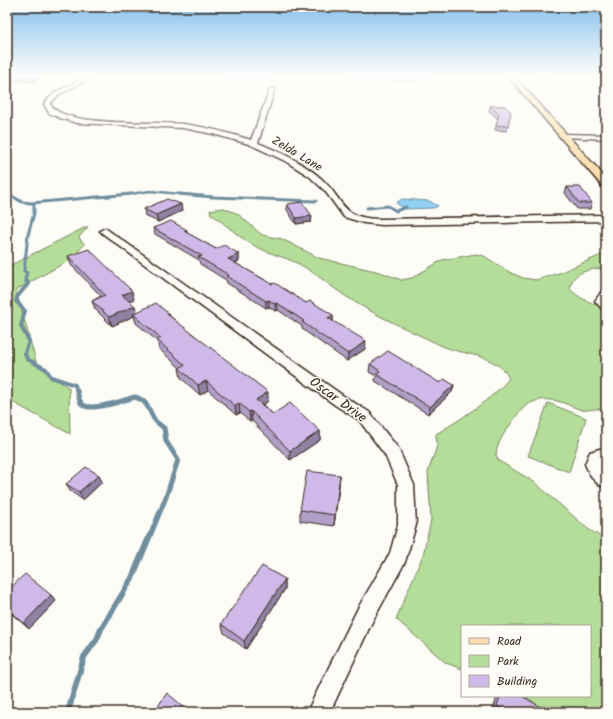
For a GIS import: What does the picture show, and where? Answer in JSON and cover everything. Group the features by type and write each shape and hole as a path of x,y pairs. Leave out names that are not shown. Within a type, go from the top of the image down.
{"main road":[{"path":"540,109 606,184"}],"street":[{"name":"Zelda Lane","path":"48,109 55,115 76,121 186,127 216,132 254,144 298,165 316,178 333,195 344,212 359,220 382,222 606,218"},
{"path":"254,144 266,109"},
{"path":"564,135 606,137"},
{"path":"570,143 606,144"},
{"name":"Oscar Drive","path":"105,231 340,401 364,416 392,452 406,485 407,524 398,556 365,616 318,712"},
{"path":"606,293 601,301 606,307"},
{"path":"606,453 596,456 593,464 598,474 606,480"}],"green space":[{"path":"224,208 238,214 262,235 282,239 319,258 380,272 401,280 412,278 442,260 476,254 484,256 511,273 523,278 536,280 559,273 606,253 606,268 581,273 573,279 570,287 572,291 580,297 606,309 606,410 582,410 552,400 531,403 520,412 505,432 499,443 496,456 499,461 534,482 588,529 606,540 606,712 544,712 526,697 591,697 591,625 461,625 461,669 446,663 396,619 423,555 431,520 428,472 437,446 436,434 486,401 495,393 509,378 503,370 488,359 449,349 359,305 299,264 263,250 239,236 211,214 210,210"},
{"path":"88,227 79,237 85,244 70,260 16,290 37,365 69,388 70,434 7,399 7,267"},
{"path":"548,403 586,418 569,472 528,456"}],"water":[{"path":"402,199 429,201 438,206 433,208 405,209 396,203"}],"building":[{"path":"493,109 508,109 511,112 508,126 496,125 499,114"},
{"path":"567,187 580,187 592,203 579,203"},
{"path":"167,199 181,204 156,215 144,209"},
{"path":"302,202 312,216 296,218 287,204"},
{"path":"171,221 187,230 184,231 216,249 224,245 239,254 228,259 272,284 275,283 306,303 310,301 333,315 328,318 366,341 348,354 277,303 275,304 269,300 266,301 226,276 229,275 198,257 202,256 153,228"},
{"path":"89,249 132,291 122,295 135,306 109,317 92,301 105,295 68,256"},
{"path":"156,303 169,314 167,314 268,392 256,400 273,414 290,403 320,431 290,451 251,411 249,412 239,403 235,406 206,381 198,385 179,368 185,365 157,340 161,338 133,314"},
{"path":"388,351 440,383 444,379 454,385 430,407 376,374 380,371 370,364"},
{"path":"86,467 99,475 79,492 66,484"},
{"path":"307,471 340,475 335,515 300,510"},
{"path":"262,566 285,579 244,641 221,624"},
{"path":"25,574 51,595 24,623 7,609 7,591"},
{"path":"167,693 190,712 154,712"},
{"path":"500,697 524,697 546,710 545,712 508,712 497,706"}],"waterway":[{"path":"7,185 10,188 12,195"},
{"path":"130,194 150,191 188,195"},
{"path":"11,194 22,202 31,203 130,194"},
{"path":"124,195 130,194"},
{"path":"179,194 188,195"},
{"path":"188,195 316,201"},
{"path":"26,281 25,279 27,273 24,271 28,235 34,213 34,203"},
{"path":"367,208 388,206 396,211 406,207"},
{"path":"26,280 28,284 17,297 16,301 25,311 21,326 29,341 25,353 27,359 46,369 51,377 75,385 77,392"},
{"path":"77,391 79,400 82,404 92,407 99,407 135,397 139,398 147,405 157,423 164,428 166,441 178,460 166,497 150,536"},
{"path":"68,712 84,657 97,639 101,629 132,578 150,535"}]}
